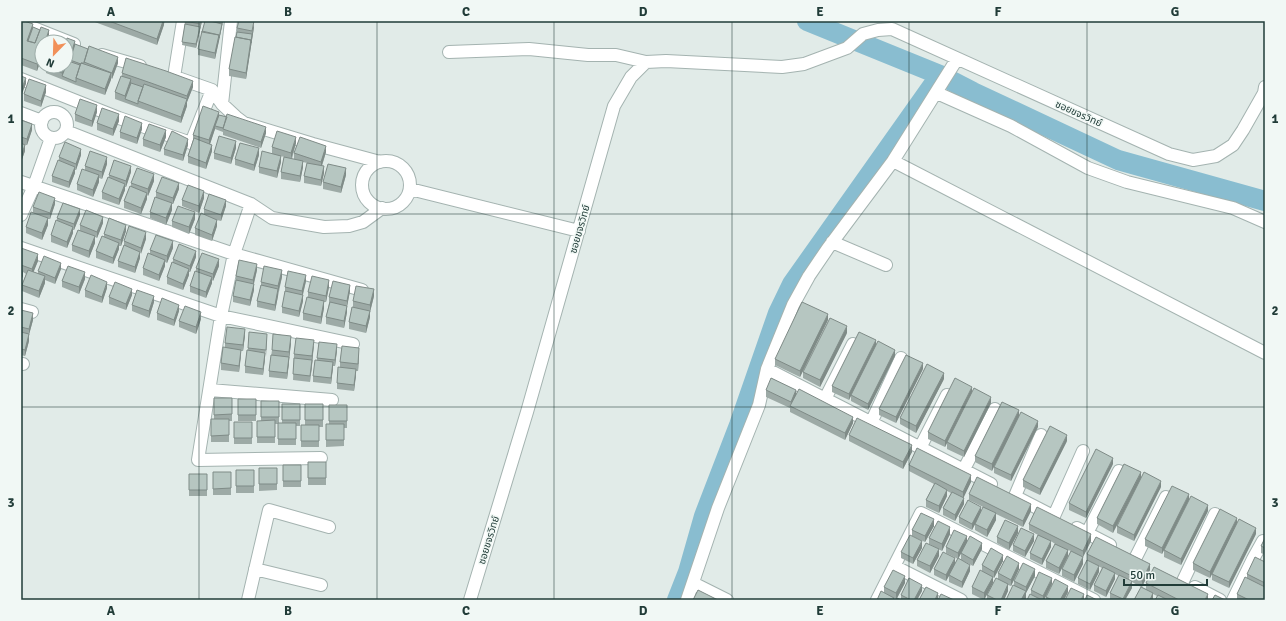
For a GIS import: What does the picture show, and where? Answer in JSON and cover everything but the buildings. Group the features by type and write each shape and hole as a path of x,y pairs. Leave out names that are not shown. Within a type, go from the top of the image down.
{"street":[{"path":"174,76 183,21"},
{"path":"222,104 231,21"},
{"path":"21,23 89,50 174,76 212,90 222,104 244,123 380,162"},
{"name":"ซอยขจรวิทย์","path":"470,600 527,412 614,106 631,77 646,62 666,61 782,67 804,64 846,48 863,34 878,30 892,29 955,63 1169,154 1193,160 1216,156 1233,145 1264,93 1265,87"},
{"path":"449,52 529,50 588,55 616,55 646,62"},
{"path":"687,600 718,508 759,405 767,370 794,305 809,276 832,242 893,160 955,63"},
{"path":"21,79 119,118 191,143 212,90"},
{"path":"937,93 1011,126 1088,168 1127,182 1233,208 1265,222"},
{"path":"21,113 42,121"},
{"path":"51,113 59,113 66,119 66,131 60,137 51,138 42,130 42,121 51,113"},
{"path":"66,131 251,204 272,218 324,227 349,226 363,222 382,208"},
{"path":"21,215 34,186 51,138"},
{"path":"893,160 1265,353"},
{"path":"388,161 396,163 408,174 410,181 410,189 403,202 389,209 375,206 369,201 364,194 362,186 363,178 367,171 372,166 380,162 388,161"},
{"path":"21,182 234,254 362,290"},
{"path":"410,189 579,231"},
{"path":"251,204 234,254 198,460 321,458"},
{"path":"832,242 886,265"},
{"path":"21,248 222,316 353,344"},
{"path":"825,399 853,344"},
{"path":"871,423 901,358"},
{"path":"767,370 963,471 1149,564"},
{"path":"920,448 950,389"},
{"path":"210,390 332,400"},
{"path":"963,471 994,409"},
{"path":"1015,496 1041,435"},
{"path":"1054,516 1083,451"},
{"path":"1087,533 1119,471"},
{"path":"1129,554 1166,497"},
{"path":"248,600 269,510 329,527"},
{"path":"877,600 921,513 1094,600"},
{"path":"1183,581 1215,514"},
{"path":"1233,600 1263,541"},
{"path":"1253,559 1265,565"},
{"path":"894,566 961,600"},
{"path":"255,569 321,585"},
{"path":"1169,574 1220,600"},
{"path":"692,583 727,600"}],"waterway":[{"path":"807,21 940,75 1118,160 1265,201"},
{"path":"677,600 688,572 704,516 739,425 778,313 792,284 940,75"}]}
